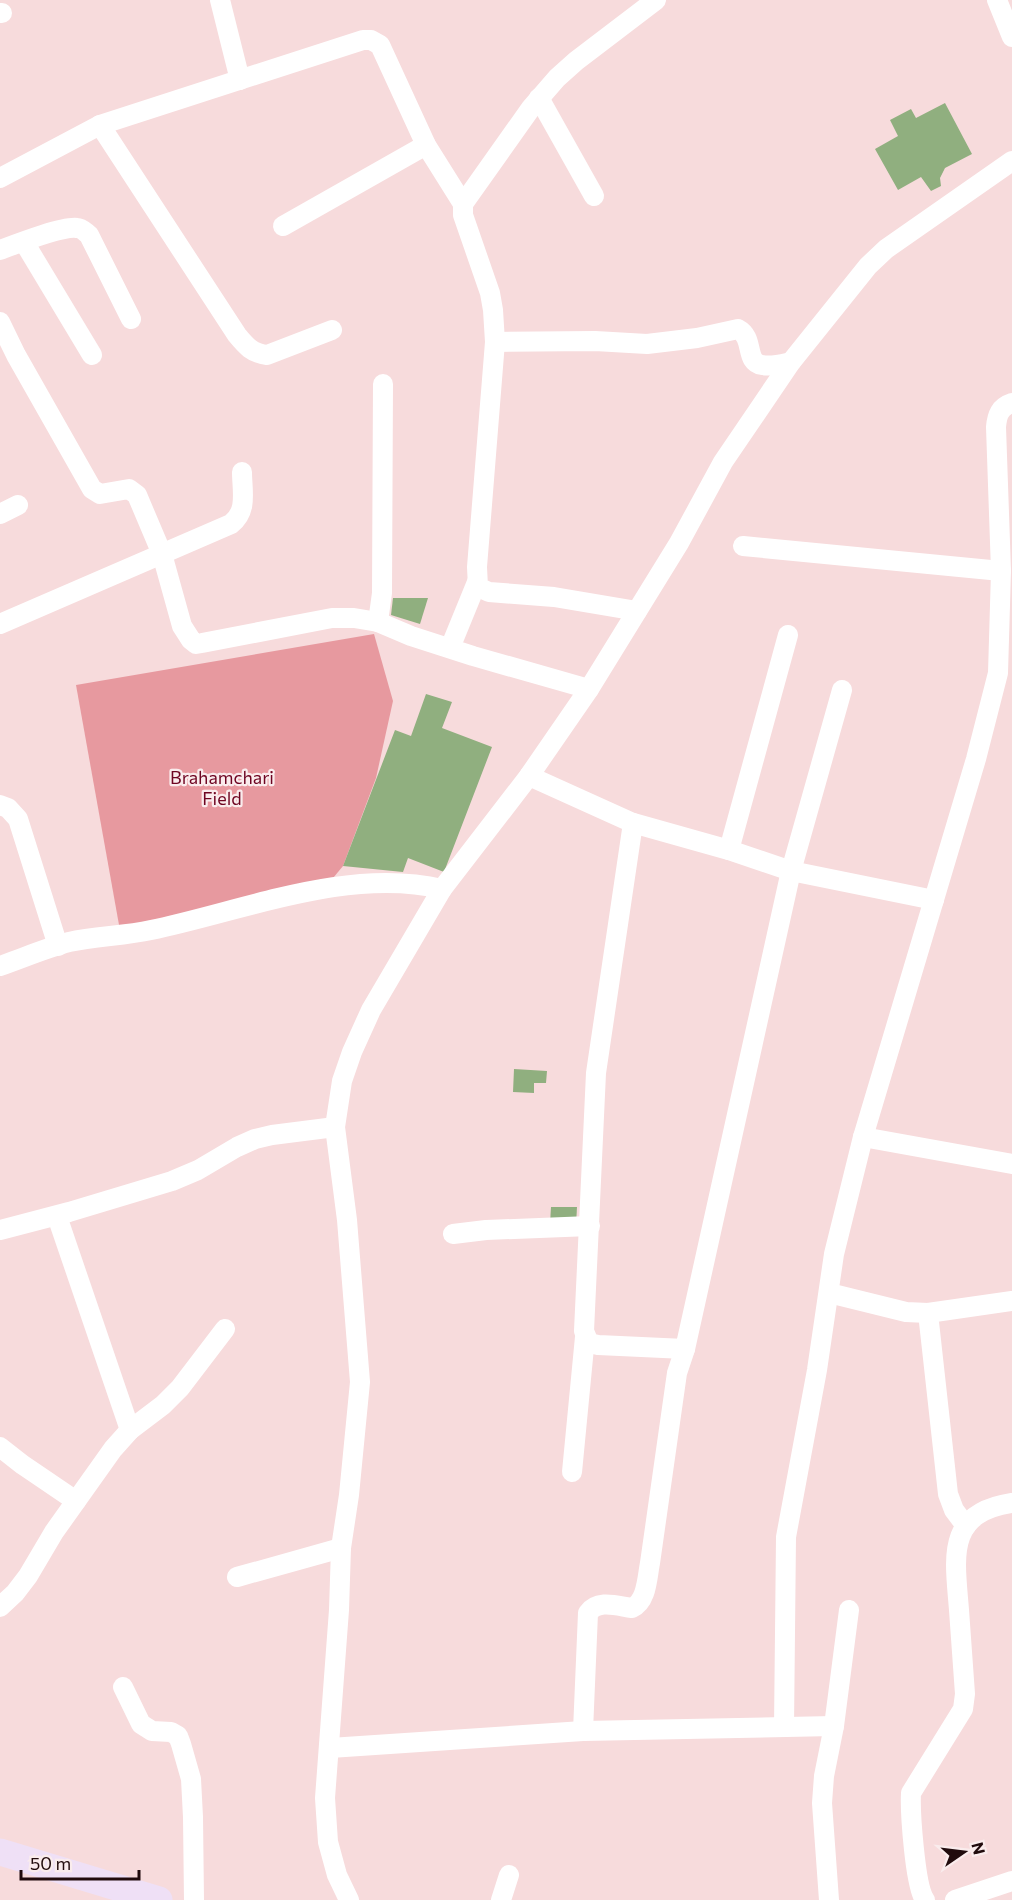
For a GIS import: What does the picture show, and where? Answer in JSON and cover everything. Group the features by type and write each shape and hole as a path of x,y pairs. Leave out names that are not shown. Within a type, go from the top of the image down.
{"main road":[{"path":"0,1852 159,1900"}],"street":[{"path":"220,0 240,80"},
{"path":"463,204 539,98 576,61 656,0"},
{"path":"1003,2 1012,37"},
{"path":"0,178 100,125 363,40 371,40 380,45 426,145 463,204 463,215 490,293 493,310 495,342 477,582 450,648"},
{"path":"539,98 594,196"},
{"path":"100,125 237,335 249,349 258,354 267,355 332,330"},
{"path":"283,226 426,145"},
{"path":"349,1900 337,1875 328,1842 324,1798 330,1748 341,1548 349,1494 360,1382 347,1220 335,1127 342,1081 372,1010 442,889 529,776 590,689 679,543 723,462 791,362 868,266 886,249 1012,161"},
{"path":"0,250 63,230 75,227 81,229 89,235 130,319"},
{"path":"24,242 92,355"},
{"path":"0,322 92,489 100,494 123,489 133,491 137,495 162,554 182,626 196,644 332,618 354,618 378,622 411,636 590,689"},
{"path":"495,342 595,341 647,344 697,338 738,329 748,338 751,356 755,363 764,366 791,362"},
{"path":"378,622 382,593 384,384"},
{"path":"784,1727 786,1537 818,1370 834,1254 862,1137 976,759 998,673 1001,571 996,427 998,416 1005,405 1012,403"},
{"path":"0,624 231,524 239,518 243,510 242,472"},
{"path":"743,546 1001,571"},
{"path":"477,582 482,590 489,592 554,597 637,611"},
{"path":"729,850 788,634"},
{"path":"583,1731 588,1613 598,1604 632,1608 640,1602 643,1594 650,1563 677,1374 685,1349 791,872 842,690"},
{"path":"529,776 633,823 729,850 791,872 933,900"},
{"path":"0,806 8,808 18,819 58,946"},
{"path":"572,1472 585,1337 596,1072 633,823"},
{"path":"0,966 69,942 150,930 324,889 392,882 442,889"},
{"path":"0,1230 172,1181 255,1140 272,1135 335,1127"},
{"path":"862,1137 1012,1164"},
{"path":"60,1225 130,1430"},
{"path":"453,1234 486,1230 590,1226"},
{"path":"828,1293 906,1312 928,1313 1012,1301"},
{"path":"928,1313 948,1494 954,1510 966,1526"},
{"path":"0,1607 28,1576 54,1532 113,1449 130,1430 163,1405 180,1388 225,1329"},
{"path":"585,1337 589,1343 598,1345 685,1349"},
{"path":"0,1447 76,1501"},
{"path":"925,1900 919,1883 910,1808 911,1792 963,1709 965,1694 955,1552 966,1526 978,1513 1012,1503"},
{"path":"237,1577 341,1548"},
{"path":"829,1900 822,1803 849,1610"},
{"path":"123,1687 141,1724 152,1731 171,1732 177,1736 181,1744 191,1779 194,1900"},
{"path":"330,1748 583,1731 834,1726"},
{"path":"501,1900 509,1875"},
{"path":"955,1900 1012,1881"}],"green space":[{"name":"Brahamchari Field","path":"374,634 393,701 376,778 343,866 324,889 121,936 76,685"}],"building":[{"path":"945,103 972,154 945,168 940,178 941,186 931,191 921,177 898,190 875,149 898,136 890,120 911,109 916,118"},
{"path":"393,598 428,598 420,624 391,615"},
{"path":"426,694 452,702 442,728 492,747 444,872 408,858 403,872 343,866 395,730 411,736"},
{"path":"514,1069 547,1071 546,1083 534,1083 534,1093 513,1092"},
{"path":"551,1207 577,1207 576,1225 550,1224"}]}
